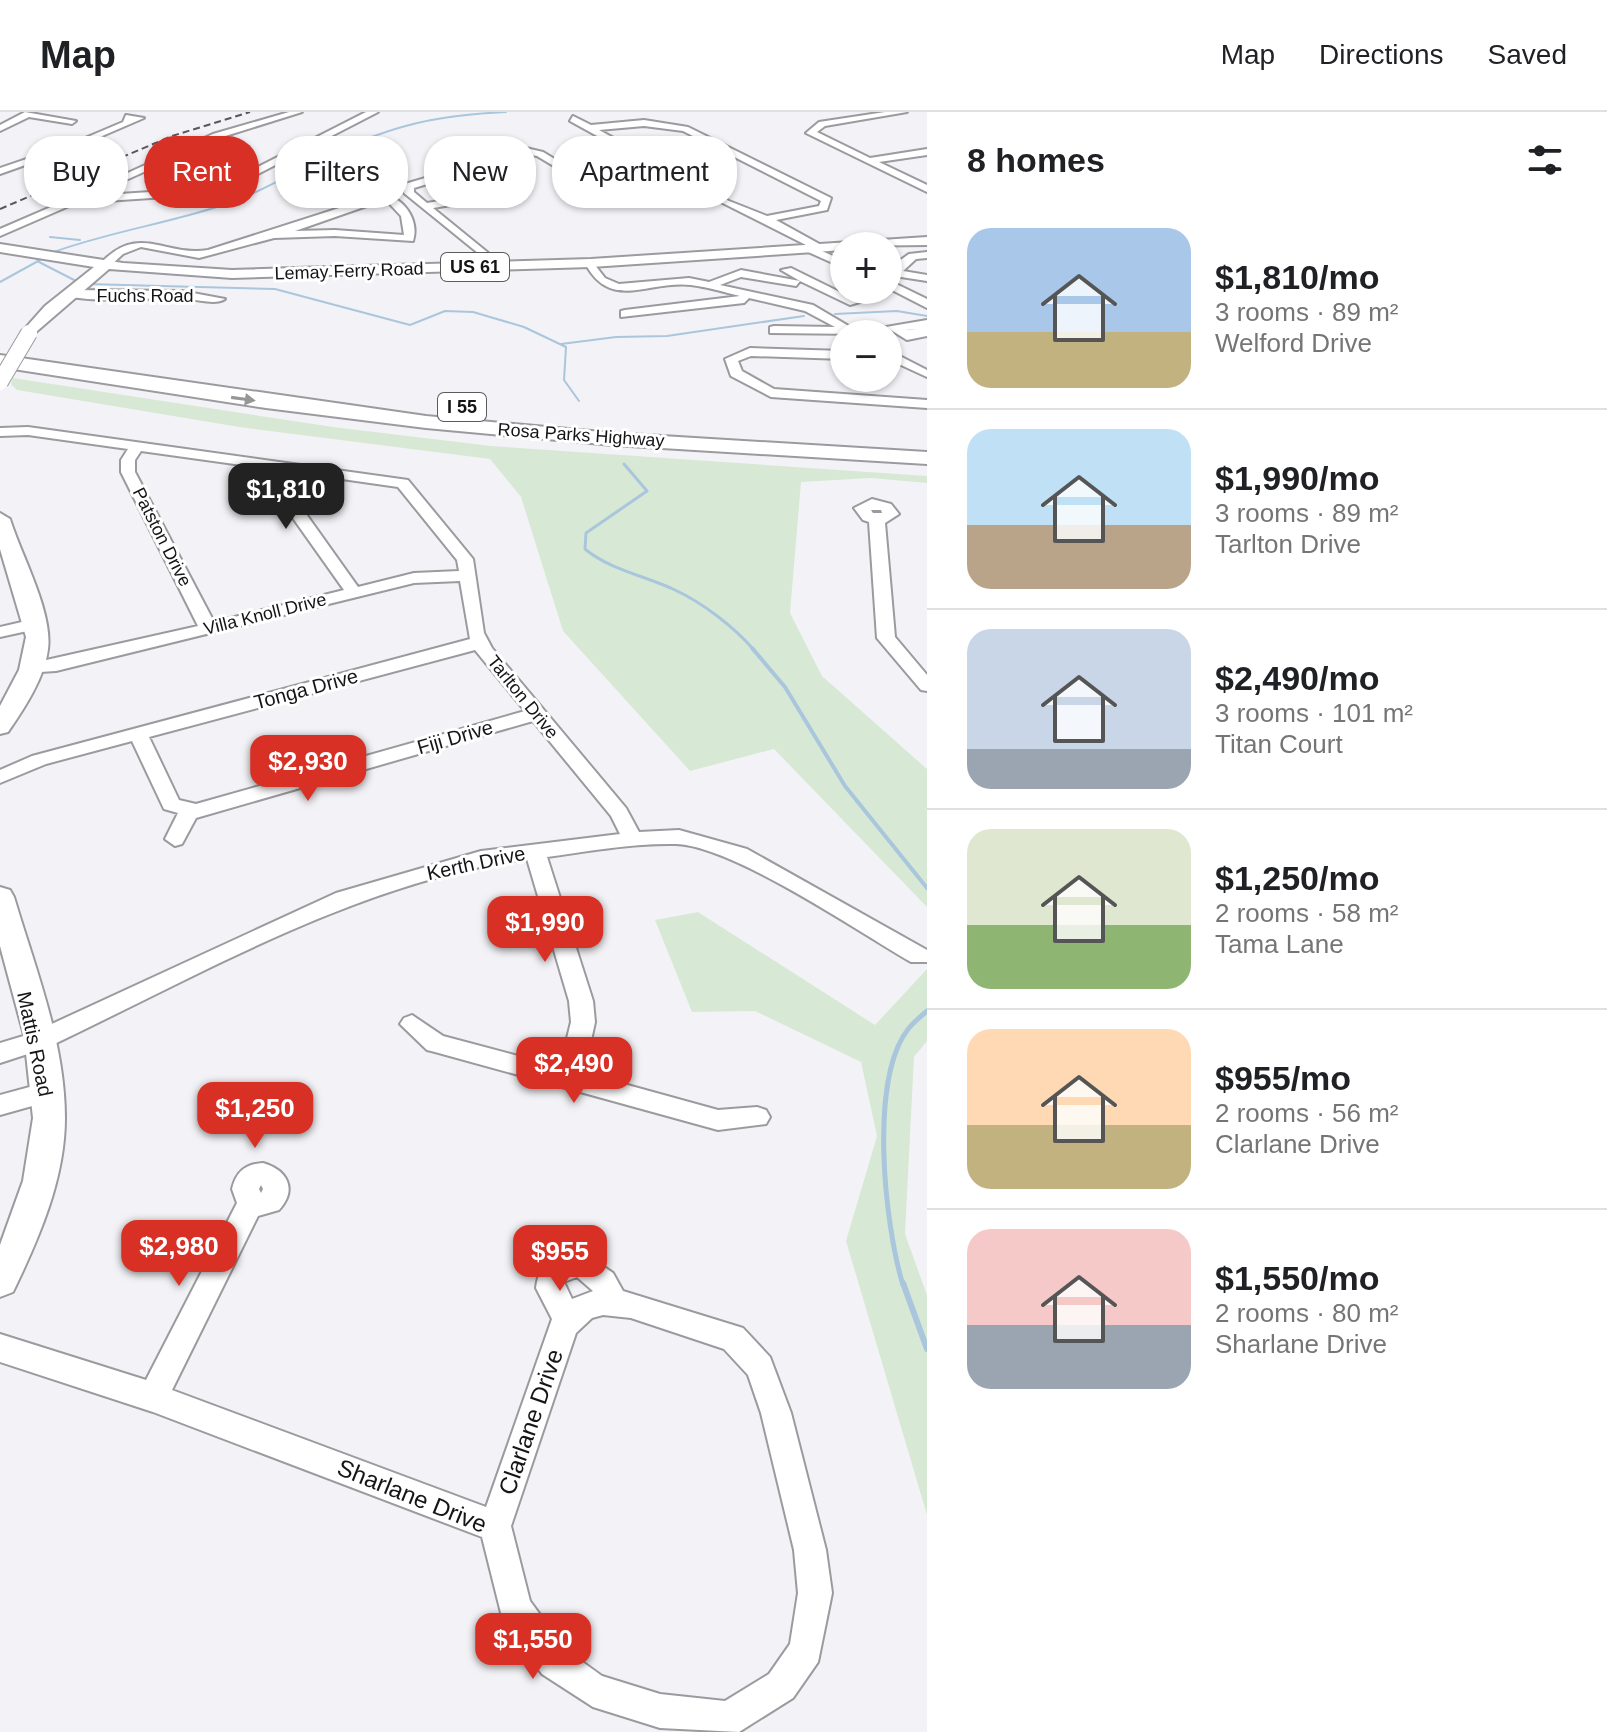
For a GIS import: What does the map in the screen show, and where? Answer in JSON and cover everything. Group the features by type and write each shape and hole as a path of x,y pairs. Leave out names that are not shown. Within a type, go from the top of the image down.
{"highway":[{"name":"Rosa Parks Highway","path":"0,348 189,375 436,404 658,425 927,444"},
{"name":"Rosa Parks Highway","path":"0,361 272,403 425,422 608,438 927,458"}],"main road":[{"path":"902,243 927,241"},
{"name":"Lemay Ferry Road","path":"0,248 106,264 232,274 591,263 830,247"},
{"path":"0,382 29,333 44,315 106,264"},
{"path":"0,727 38,646 35,624 2,534"},
{"name":"Mattis Road","path":"0,897 38,1041 48,1092 45,1147 35,1197 25,1229 0,1281"}],"street":[{"path":"128,176 216,136 298,112"},
{"path":"128,196 181,193 247,176 357,117 374,112"},
{"path":"903,112 827,123 815,127 813,136 927,189"},
{"path":"0,128 31,114 72,121"},
{"path":"573,119 604,136"},
{"path":"0,171 72,146 127,121"},
{"path":"590,128 644,123 685,129 832,206 766,219"},
{"path":"867,161 927,152"},
{"path":"424,182 409,186 409,193 424,204"},
{"path":"203,254 273,235 380,198 389,198 404,212 411,236 401,241 335,233 273,235"},
{"path":"0,233 56,208"},
{"path":"428,208 499,267"},
{"path":"734,208 830,259"},
{"path":"737,208 766,219 809,249"},
{"path":"106,264 125,247 139,244 160,245 182,255 221,256 259,249"},
{"path":"902,266 913,256 927,255"},
{"path":"591,263 600,280 618,288 676,280 809,308 831,320"},
{"path":"787,270 828,290"},
{"path":"711,286 724,275 734,272 796,283"},
{"path":"902,277 927,278"},
{"path":"902,285 927,304"},
{"name":"Fuchs Road","path":"80,286 104,296 153,292 219,299"},
{"path":"625,314 761,296"},
{"path":"927,324 892,327 907,336 927,332"},
{"path":"774,330 830,332"},
{"path":"830,355 750,352 739,353 731,359 736,373 756,387 790,395 927,404"},
{"path":"902,362 926,374"},
{"name":"Tarlton Drive","path":"0,432 28,431 403,483 465,559 480,642 619,813 633,839"},
{"name":"Patston Drive","path":"138,445 128,460 128,472 208,628"},
{"path":"311,469 289,497 291,504 353,592"},
{"path":"877,519 886,638 927,686"},
{"name":"Villa Knoll Drive","path":"32,664 64,662 414,578 468,576"},
{"path":"0,632 35,624"},
{"name":"Tonga Drive","path":"0,777 39,760 480,642"},
{"name":"Fiji Drive","path":"189,811 536,714"},
{"path":"138,734 171,804 189,811 175,839"},
{"name":"Tonga Drive","path":"0,761 39,760"},
{"name":"Kerth Drive","path":"0,1053 38,1041 344,898 466,861 633,839 679,837 740,854 919,956"},
{"path":"535,851 581,1001 583,1022 570,1079"},
{"path":"412,1024 435,1043 718,1120 757,1117"},
{"path":"0,1105 48,1092"},
{"path":"153,1397 252,1201"},
{"path":"582,1264 603,1282 615,1303 603,1302 584,1307 569,1321 550,1288 551,1277 562,1266 582,1264"},
{"name":"Sharlane Drive","path":"0,1348 153,1397 495,1526 515,1609 565,1672 593,1690 660,1711 728,1719 781,1686 806,1650 815,1593 810,1550 776,1413 760,1367 733,1338 615,1303"},
{"name":"Clarlane Drive","path":"495,1526 564,1325 569,1321"}],"green space":[{"path":"13,378 333,427 491,446 927,476 927,483 871,478 801,482 790,613 822,676 927,769 927,907 774,749 690,771 563,631 521,497 490,459 239,427 17,390 11,384"},
{"path":"698,912 875,1025 927,969 927,1041 914,1057 905,1234 927,1295 927,1515 846,1241 877,1136 861,1062 755,1011 692,1012 655,920"}],"waterway":[{"path":"51,253 232,202 331,154 396,129 437,119 506,112"},
{"path":"50,237 80,240"},
{"path":"0,282 38,261"},
{"path":"38,261 78,282"},
{"path":"87,284 275,289 410,325 445,311 473,312 524,327 566,347 564,380 579,401"},
{"path":"835,314 897,311 927,316"},
{"path":"561,344 616,337 667,336 804,316"},
{"path":"624,464 647,491 586,533 585,549 606,562 686,595 728,624 754,650"},
{"path":"752,648 785,687 845,786 927,888"},
{"path":"903,1285 886,1191 884,1116 888,1081 896,1051 909,1028 927,1011"},
{"path":"903,1283 927,1349"}],"railway":[{"path":"0,209 172,136 250,112"}]}
